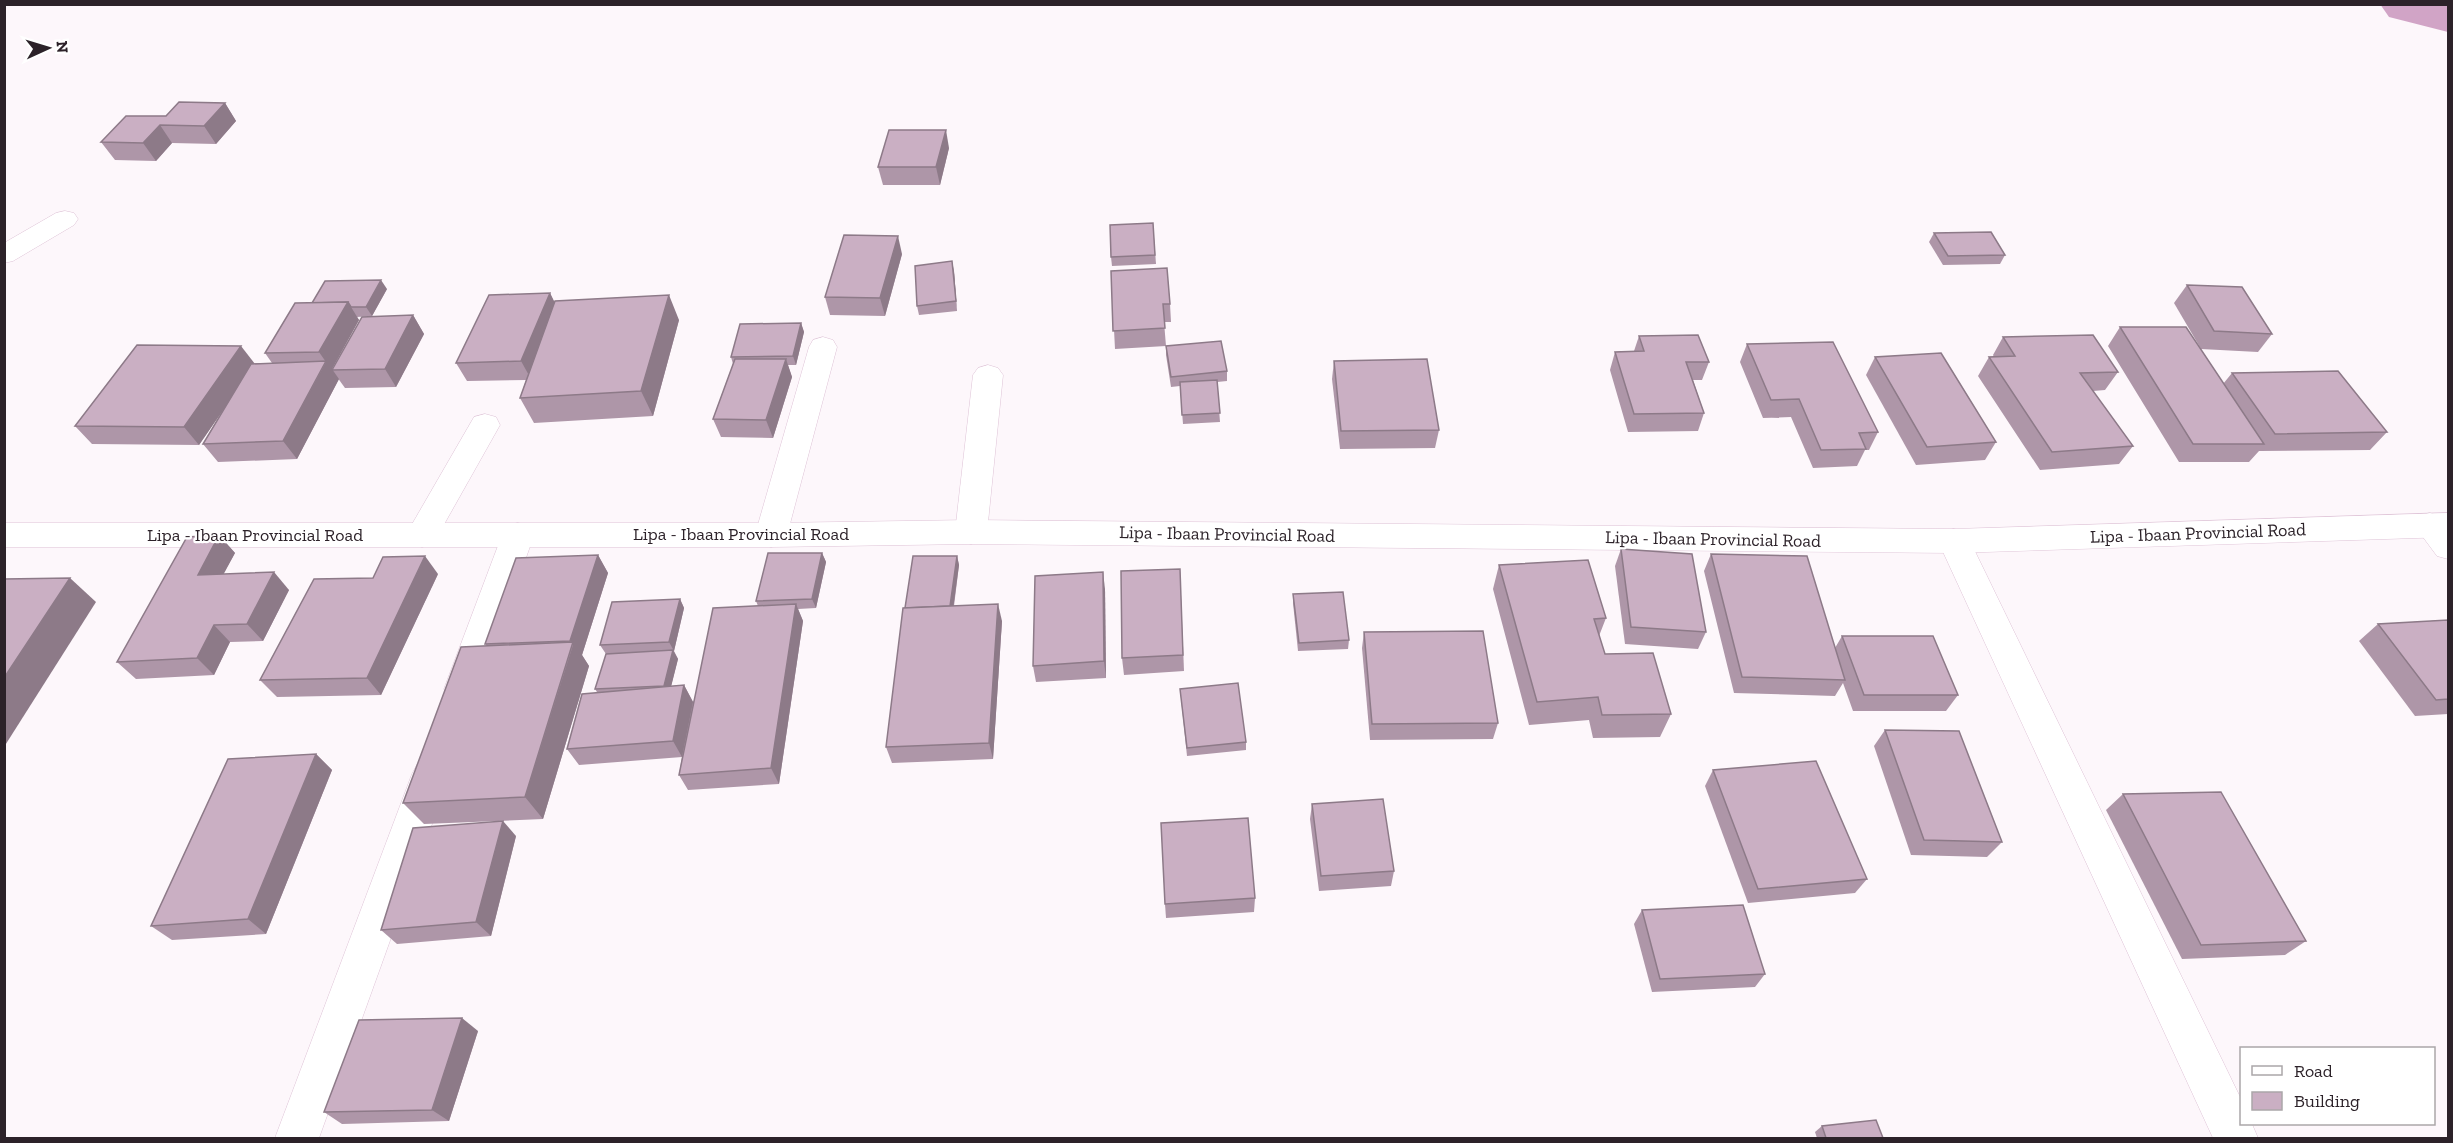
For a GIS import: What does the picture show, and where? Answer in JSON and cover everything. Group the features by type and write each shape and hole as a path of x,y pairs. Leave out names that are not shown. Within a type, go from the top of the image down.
{"main road":[{"path":"4,255 65,219"},
{"path":"771,536 823,347"},
{"path":"971,532 988,375"},
{"path":"422,535 485,425"},
{"name":"Lipa - Ibaan Provincial Road","path":"4,535 771,536 971,532 1954,541 2442,532"},
{"path":"297,1138 518,535"},
{"path":"1954,541 2236,1138"}],"building":[{"path":"179,102 225,103 204,126 160,125 143,143 101,142 126,116 166,116"},
{"path":"889,130 946,130 936,167 878,167"},
{"path":"1153,223 1155,255 1111,257 1110,225"},
{"path":"1991,232 2005,255 1948,256 1934,233"},
{"path":"844,235 898,236 880,298 825,297"},
{"path":"952,261 956,301 917,306 915,266"},
{"path":"1167,268 1170,304 1163,304 1165,328 1113,331 1111,271"},
{"path":"381,280 366,307 351,307 348,302 312,303 325,281"},
{"path":"2187,285 2242,287 2272,334 2214,331"},
{"path":"550,293 521,361 456,363 489,295"},
{"path":"669,295 641,391 520,398 555,301"},
{"path":"348,302 319,352 265,353 295,303"},
{"path":"413,315 385,369 332,370 362,317"},
{"path":"801,323 793,356 731,357 740,324"},
{"path":"2120,327 2186,327 2264,444 2193,444"},
{"path":"1698,335 1709,362 1686,362 1704,413 1634,414 1615,352 1644,351 1639,336"},
{"path":"2093,335 2118,372 2080,373 2133,446 2052,452 1989,357 2015,356 2003,337"},
{"path":"1221,341 1227,371 1171,377 1166,346"},
{"path":"1833,342 1878,432 1859,433 1866,449 1821,450 1799,399 1771,400 1747,344"},
{"path":"137,345 241,346 184,427 75,426"},
{"path":"1941,353 1996,442 1927,447 1875,357"},
{"path":"735,359 786,359 766,420 713,419"},
{"path":"1427,359 1439,430 1341,431 1334,361"},
{"path":"326,361 283,441 203,444 251,364"},
{"path":"2338,371 2387,432 2275,434 2232,373"},
{"path":"1217,380 1220,413 1182,415 1180,382"},
{"path":"219,535 198,575 274,572 247,624 214,625 197,658 117,662 187,537"},
{"path":"1621,549 1692,554 1706,632 1631,627"},
{"path":"768,553 822,553 812,599 756,601"},
{"path":"1711,554 1807,556 1845,680 1742,677"},
{"path":"598,555 570,641 485,644 516,558"},
{"path":"425,556 367,678 260,680 314,579 373,578 383,557"},
{"path":"913,556 957,556 950,606 905,608"},
{"path":"1588,560 1606,618 1594,619 1605,654 1653,653 1671,714 1602,715 1598,697 1537,702 1499,565"},
{"path":"1180,569 1183,655 1122,658 1121,571"},
{"path":"1103,572 1104,661 1033,666 1035,576"},
{"path":"70,578 4,678 4,579"},
{"path":"1343,592 1349,640 1299,643 1293,594"},
{"path":"680,599 669,642 600,645 612,602"},
{"path":"796,604 771,768 679,775 713,608"},
{"path":"998,604 989,743 886,747 903,608"},
{"path":"2448,620 2448,699 2436,700 2378,624"},
{"path":"1483,631 1498,723 1372,724 1364,632"},
{"path":"1842,636 1933,636 1958,695 1864,695"},
{"path":"573,642 525,797 403,803 461,647"},
{"path":"673,650 664,686 595,689 606,654"},
{"path":"1238,683 1246,742 1187,748 1180,689"},
{"path":"684,685 673,741 567,749 582,694"},
{"path":"1885,730 1959,731 2002,842 1924,840"},
{"path":"316,754 248,919 151,926 228,759"},
{"path":"1816,761 1867,879 1758,889 1713,770"},
{"path":"2221,792 2306,941 2201,945 2123,794"},
{"path":"1383,799 1394,871 1321,876 1312,804"},
{"path":"1248,818 1255,898 1165,904 1161,823"},
{"path":"503,821 476,922 381,930 413,828"},
{"path":"1743,905 1765,974 1660,979 1642,910"},
{"path":"462,1018 432,1110 324,1112 359,1020"},
{"path":"1876,1120 1883,1138 1826,1138 1822,1126"}],"waterway":[{"path":"2411,4 2448,13"}]}
